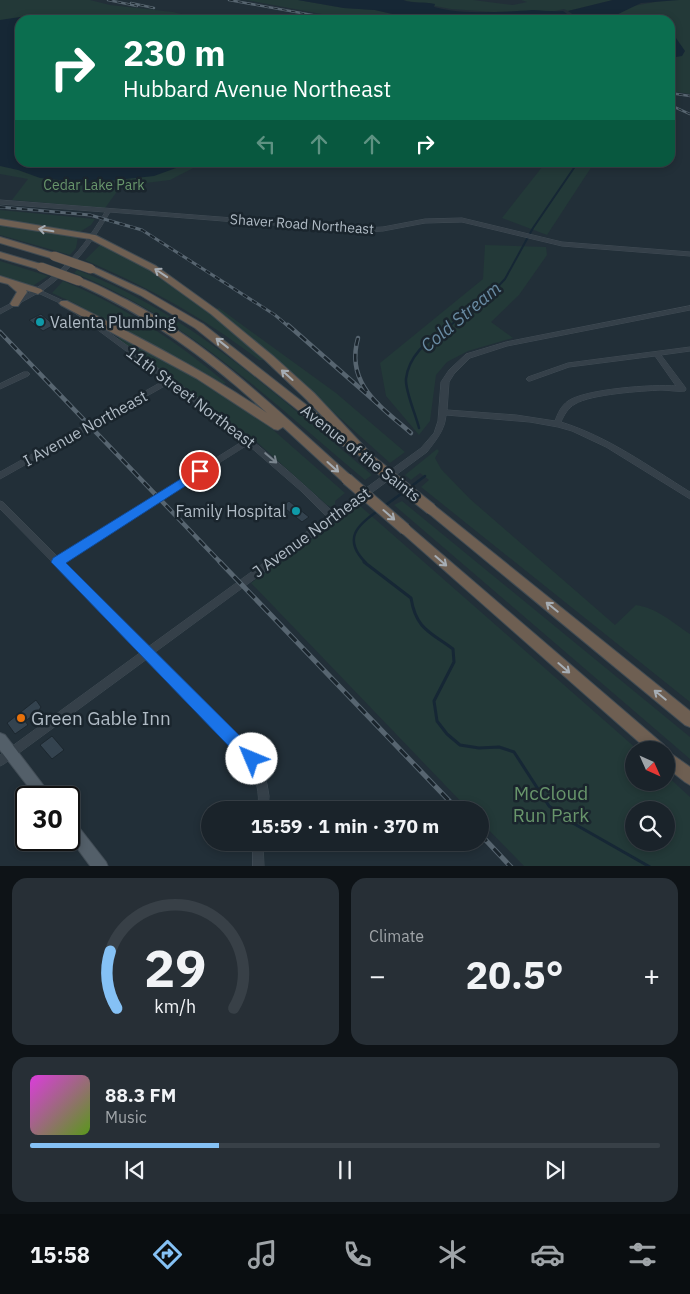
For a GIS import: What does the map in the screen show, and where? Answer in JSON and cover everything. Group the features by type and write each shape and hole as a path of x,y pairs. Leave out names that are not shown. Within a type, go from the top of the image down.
{"highway":[{"path":"0,222 92,238 153,268 214,312 310,396 371,461"},
{"name":"Avenue of the Saints","path":"0,240 91,269 150,296 199,326 431,509 690,720"},
{"name":"Avenue of the Saints","path":"0,255 79,281 145,314 181,337 219,366 346,479 649,741"},
{"path":"4,281 38,291"},
{"path":"4,281 20,288 22,292 15,304"},
{"path":"64,303 226,390 319,454"},
{"path":"675,765 687,775"}],"main road":[{"path":"0,739 5,757 34,786"},
{"path":"80,840 101,866"}],"street":[{"name":"Shaver Road Northeast","path":"0,202 362,230 383,229 444,219 462,220 493,226 552,242 690,254"},
{"path":"0,312 38,291 73,263 92,238 108,211"},
{"name":"11th Street Northeast","path":"38,291 64,303 170,380 287,472 333,517"},
{"name":"J Avenue Northeast","path":"5,757 424,450 438,434 443,412 445,382 451,372 468,356 506,344 690,308"},
{"path":"530,379 568,365 690,349"},
{"path":"557,424 560,414 566,407 581,398 664,387 682,389 657,354"},
{"path":"0,387 26,374"},
{"name":"I Avenue Northeast","path":"0,476 170,380"},
{"path":"443,412 557,424 583,433 601,442 690,496"},
{"path":"57,562 248,441"},
{"path":"0,504 252,759 262,778 265,801"},
{"path":"258,851 259,866"}],"green space":[{"name":"Cedar Lake Park","path":"0,0 90,0 110,5 185,15 15,15 15,167 195,167 170,180 121,186 105,208 12,200 28,179 0,174"},
{"path":"246,0 298,0 344,8 375,10 397,15 327,15"},
{"path":"403,0 473,0 513,5 527,2 521,0 613,0 568,11 564,9 555,11 493,12 451,9"},
{"path":"666,0 690,0 690,94 675,92 675,15 615,15 633,6"},
{"path":"542,167 591,167 547,235 502,218"},
{"path":"0,210 95,219 91,225 78,233 0,220"},
{"path":"0,224 78,237 76,248 70,255 0,235"},
{"path":"101,244 149,269 206,310 264,360 259,360 217,330 175,304 132,281 85,260"},
{"path":"485,245 546,247 547,255 519,295 491,322 513,338 468,351 447,362 436,375 430,421 419,435 386,396 380,363 483,279"},
{"path":"0,261 48,276 31,287 0,275"},
{"path":"77,270 119,288 158,309 196,334 268,388 372,475 365,480 227,364 191,338 115,292 74,273"},
{"path":"63,281 107,302 149,326 188,353 226,383 223,384 74,303 52,293"},
{"path":"219,308 336,393 405,452 390,463 216,309"},
{"path":"120,336 207,384 263,421 345,493 331,507 327,505 258,443 118,339"},
{"path":"437,449 439,451 435,458 441,469 470,499 615,625 636,605 651,609 690,634 690,702 421,487 429,480 420,473 411,480 405,475"},
{"path":"402,501 690,737 690,759 675,746 675,741 669,741 394,505"},
{"name":"McCloud Run Park","path":"359,505 628,741 625,741 625,791 675,791 675,783 690,797 690,866 524,866 489,830 489,801 460,801 251,583"}],"water":[{"path":"298,0 403,0 431,3 435,4 434,7 445,10 483,12 536,10 563,11 567,14 397,15 375,10 344,8"},
{"path":"613,0 679,0 641,3 616,15 574,15 568,11"},
{"path":"15,18 15,167 179,167 154,176 88,183 40,178 0,166 0,20"},
{"path":"675,38 685,51 682,56 675,57"}],"building":[{"name":"Valenta Plumbing","path":"41,314 54,325 43,331 29,320"},
{"name":"Family Hospital","path":"289,501 309,517 302,522 282,506"},
{"name":"Green Gable Inn","path":"36,700 41,707 37,713 25,721 28,725 15,734 7,723"},
{"path":"52,736 64,750 52,759 40,745"}],"waterway":[{"name":"Cold Stream","path":"448,327 488,297 505,279 533,228 575,167"},
{"name":"Cold Stream","path":"419,428 407,390 406,379 408,370 416,354 449,325"},
{"name":"Cold Stream","path":"409,488 425,476"},
{"name":"Cold Stream","path":"383,507 405,491"},
{"name":"Cold Stream","path":"366,563 355,547 355,533 364,521 379,510"},
{"name":"Cold Stream","path":"364,562 411,598 416,617 420,623 431,634 453,649 454,662 434,701 437,721 447,734 460,745 479,748 499,747 514,752 549,806 571,822 648,866"}],"railway":[{"path":"108,0 137,6"},
{"path":"229,0 312,15"},
{"path":"131,3 154,8"},
{"path":"675,94 690,96"},
{"path":"675,107 690,114"},
{"path":"0,207 90,215 142,230 275,315 289,327"},
{"path":"288,325 378,404"},
{"path":"0,332 221,563"},
{"path":"358,338 355,354 356,368 361,381 377,403 411,433"},
{"path":"220,562 449,801"},
{"path":"489,844 510,866"}],"place":[{"name":"Valenta Plumbing","path":"40,322"},
{"name":"Family Hospital","path":"296,511"},
{"name":"Green Gable Inn","path":"21,718"}],"route":[{"path":"200,471 57,562 252,759"}]}
